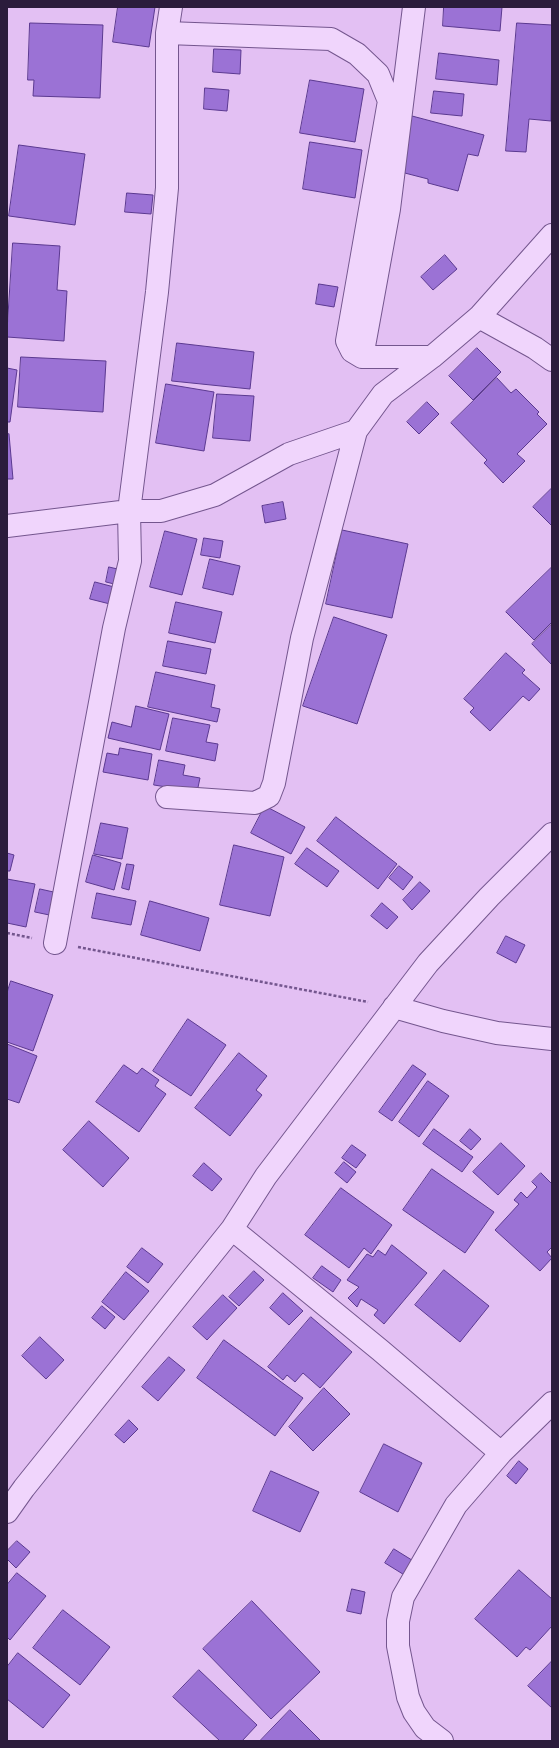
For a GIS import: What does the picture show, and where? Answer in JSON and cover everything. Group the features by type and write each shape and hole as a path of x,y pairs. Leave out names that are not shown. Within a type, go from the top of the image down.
{"street":[{"path":"55,943 114,628 130,561 129,511 157,292 167,188 167,33 171,7"},
{"path":"362,357 389,209 414,7"},
{"path":"167,33 331,39 357,54 378,74 389,101 347,341 352,351 362,357 432,357"},
{"path":"167,797 255,802 269,796 274,783 302,638 356,431 383,394 432,357 479,317 552,235"},
{"path":"479,317 535,348 552,360"},
{"path":"7,526 129,511 161,511 215,495 289,454 356,431"},
{"path":"7,1512 29,1482 232,1229 266,1176 428,964 484,902 552,834"},
{"path":"394,1007 443,1021 497,1033 552,1039"},
{"path":"232,1229 380,1350 501,1454"},
{"path":"442,1741 426,1728 414,1712 408,1697 398,1646 398,1621 402,1597 456,1504 501,1454 552,1403"}],"path":[{"path":"7,933 394,1007"}],"building":[{"path":"118,7 155,7 149,47 113,42"},
{"path":"444,7 502,7 500,31 443,26"},
{"path":"30,23 103,25 100,98 33,96 34,80 28,80"},
{"path":"517,23 552,25 551,121 529,119 526,152 506,151"},
{"path":"214,49 241,50 240,74 213,72"},
{"path":"439,53 499,60 497,85 436,79"},
{"path":"310,80 364,89 355,142 300,133"},
{"path":"205,88 229,90 227,111 204,109"},
{"path":"434,91 464,94 462,116 431,113"},
{"path":"412,116 484,135 478,156 468,154 458,191 428,183 428,179 397,171"},
{"path":"310,142 362,150 355,198 303,189"},
{"path":"19,145 85,154 75,225 9,216"},
{"path":"127,193 153,195 151,214 125,212"},
{"path":"13,243 60,246 57,290 67,291 64,341 7,337"},
{"path":"445,255 457,269 433,290 421,277"},
{"path":"319,284 338,287 334,307 316,304"},
{"path":"177,343 254,352 250,389 172,381"},
{"path":"477,348 501,372 473,400 449,376"},
{"path":"21,357 106,361 103,412 18,407"},
{"path":"7,368 17,370 10,422 7,422"},
{"path":"497,378 511,393 516,389 539,412 537,414 547,424 517,454 525,461 503,483 484,463 487,460 451,423"},
{"path":"166,384 214,392 204,451 156,443"},
{"path":"217,394 254,396 250,441 213,438"},
{"path":"427,402 439,414 419,434 407,422"},
{"path":"9,434 13,479 7,479 7,435"},
{"path":"552,488 552,526 533,507"},
{"path":"283,502 286,519 265,523 262,506"},
{"path":"342,530 408,544 392,618 326,604"},
{"path":"165,531 197,539 182,595 150,587"},
{"path":"204,538 223,541 220,558 201,555"},
{"path":"210,559 240,566 233,595 203,588"},
{"path":"109,567 126,571 122,586 106,582"},
{"path":"552,567 552,622 534,640 506,612"},
{"path":"95,582 118,588 114,605 90,599"},
{"path":"176,602 222,612 215,643 169,633"},
{"path":"334,617 387,635 357,724 303,706"},
{"path":"552,624 552,665 532,644"},
{"path":"168,641 211,649 206,674 163,666"},
{"path":"506,653 525,670 522,673 540,689 529,701 523,696 490,731 470,712 474,708 464,699"},
{"path":"156,672 215,685 211,707 220,709 217,722 148,707"},
{"path":"136,706 169,714 160,750 108,738 112,722 131,727"},
{"path":"173,718 210,725 206,742 218,744 215,761 166,751"},
{"path":"120,748 152,754 148,780 103,772 107,753 118,755"},
{"path":"159,760 185,765 183,775 200,778 197,792 154,785"},
{"path":"265,806 305,827 291,854 251,833"},
{"path":"336,817 397,864 378,889 317,841"},
{"path":"101,823 128,828 122,859 94,854"},
{"path":"234,845 284,857 270,916 220,905"},
{"path":"307,848 339,871 327,887 295,864"},
{"path":"7,853 14,855 10,871 7,871"},
{"path":"93,855 121,863 114,890 86,882"},
{"path":"127,864 134,865 129,890 122,888"},
{"path":"399,866 413,877 403,890 389,878"},
{"path":"7,879 35,884 26,927 7,923"},
{"path":"420,882 430,891 412,910 403,900"},
{"path":"40,889 58,893 54,916 35,912"},
{"path":"97,893 136,901 131,925 92,918"},
{"path":"150,901 209,918 200,951 141,935"},
{"path":"382,903 398,917 387,929 371,916"},
{"path":"506,936 525,945 516,963 497,953"},
{"path":"11,981 53,995 33,1051 7,1042 7,993"},
{"path":"188,1019 226,1045 191,1096 153,1071"},
{"path":"7,1044 37,1056 19,1103 7,1099"},
{"path":"239,1053 267,1076 256,1090 262,1095 230,1136 195,1108"},
{"path":"124,1065 137,1074 142,1068 159,1080 155,1086 166,1094 139,1132 96,1102"},
{"path":"413,1065 426,1074 392,1121 379,1112"},
{"path":"428,1081 449,1096 419,1137 399,1122"},
{"path":"89,1121 129,1158 103,1187 63,1150"},
{"path":"434,1129 473,1157 462,1172 423,1144"},
{"path":"470,1129 481,1139 471,1150 460,1141"},
{"path":"501,1143 525,1166 498,1195 473,1172"},
{"path":"352,1145 366,1155 356,1168 342,1158"},
{"path":"344,1162 356,1172 347,1183 335,1173"},
{"path":"204,1163 222,1179 212,1191 193,1176"},
{"path":"432,1169 494,1212 465,1253 403,1210"},
{"path":"541,1173 552,1184 552,1247 547,1252 552,1258 540,1271 495,1230 519,1204 514,1200 521,1192 527,1198 537,1187 532,1182"},
{"path":"341,1188 392,1225 371,1254 364,1248 349,1268 305,1235"},
{"path":"392,1245 427,1273 384,1324 374,1315 378,1310 361,1299 357,1307 348,1298 359,1287 347,1280 367,1254 373,1257 378,1250 385,1255"},
{"path":"142,1248 163,1264 148,1283 127,1267"},
{"path":"322,1266 341,1280 333,1292 313,1278"},
{"path":"444,1270 489,1306 460,1342 415,1305"},
{"path":"254,1271 264,1280 239,1306 229,1297"},
{"path":"126,1272 149,1291 124,1320 102,1302"},
{"path":"283,1293 303,1311 289,1325 270,1308"},
{"path":"223,1295 237,1308 207,1340 193,1327"},
{"path":"102,1306 115,1317 105,1329 92,1318"},
{"path":"311,1317 352,1352 320,1388 303,1373 295,1382 287,1375 283,1380 268,1367"},
{"path":"40,1337 64,1360 46,1379 22,1356"},
{"path":"224,1340 303,1398 275,1436 197,1378"},
{"path":"169,1357 185,1370 158,1401 142,1387"},
{"path":"324,1388 350,1414 313,1451 289,1427"},
{"path":"129,1420 138,1429 124,1443 115,1435"},
{"path":"384,1444 422,1463 398,1512 360,1492"},
{"path":"519,1461 528,1469 516,1484 507,1476"},
{"path":"271,1471 319,1492 300,1532 253,1511"},
{"path":"17,1541 30,1552 16,1568 7,1559 7,1551"},
{"path":"394,1549 415,1562 406,1576 385,1563"},
{"path":"519,1570 552,1599 552,1626 530,1650 526,1647 517,1657 475,1619"},
{"path":"17,1573 46,1596 10,1640 7,1637 7,1585"},
{"path":"352,1589 365,1592 361,1614 347,1611"},
{"path":"252,1601 320,1672 271,1719 203,1649"},
{"path":"63,1610 110,1647 80,1685 33,1648"},
{"path":"18,1653 70,1695 43,1728 7,1699 7,1667"},
{"path":"552,1661 552,1708 528,1686"},
{"path":"199,1670 257,1725 242,1741 220,1741 173,1697"},
{"path":"290,1710 321,1741 260,1741"}]}
